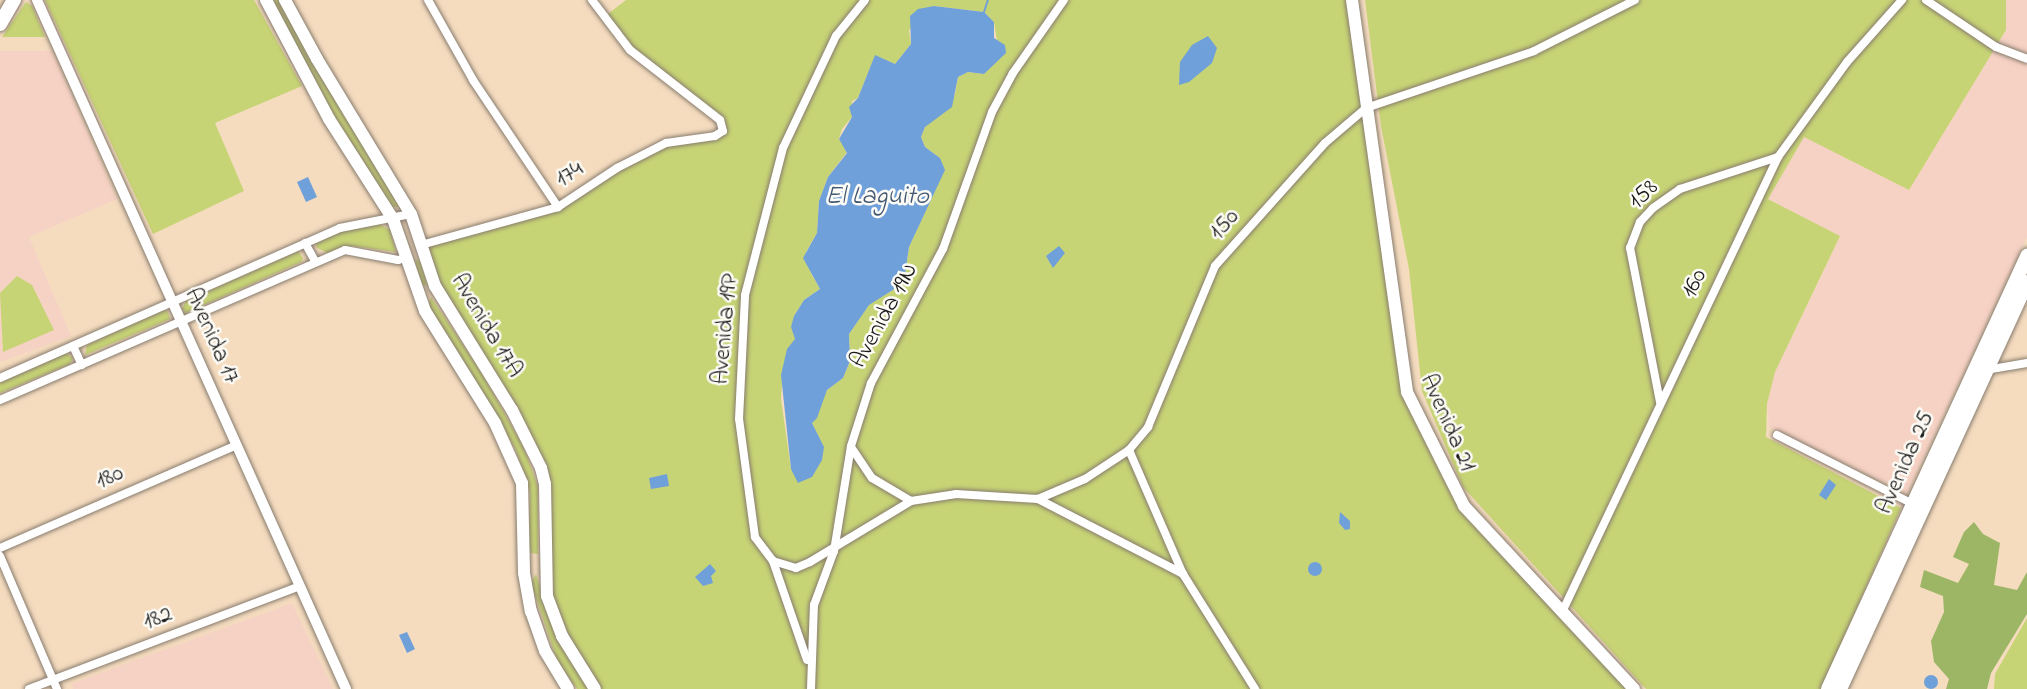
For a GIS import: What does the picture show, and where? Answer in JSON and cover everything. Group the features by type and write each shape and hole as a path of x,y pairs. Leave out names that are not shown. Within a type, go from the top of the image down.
{"main road":[{"path":"0,24 14,0"},
{"name":"Avenida 17A","path":"266,0 329,119 393,219 425,311 498,429 522,483 524,567 531,611 545,651 568,689"},
{"name":"Avenida 17A","path":"285,0 322,69 411,214 435,286 512,410 541,468 545,484 547,596 562,636 595,689"},
{"name":"Avenida 21","path":"1352,0 1407,392 1464,506 1634,689"},
{"name":"Avenida 25","path":"1828,689 2027,256"},
{"name":"Avenida 25","path":"1840,689 2027,282"},
{"path":"419,293 435,286"},
{"path":"524,567 545,564"}],"street":[{"name":"Avenida 17","path":"37,0 346,689"},
{"path":"428,0 473,80 558,207"},
{"name":"174","path":"421,245 558,207 617,168 666,143 715,136 725,127 720,120 630,50 592,0"},
{"name":"Avenida 19P","path":"811,674 773,561 754,537 745,481 739,419 745,295 783,148 836,36 865,0"},
{"name":"Avenida 19N","path":"811,689 814,605 834,551 851,446 871,382 943,249 992,112 1013,73 1064,0"},
{"name":"150","path":"773,561 796,568 834,551 911,501 956,494 1038,499 1085,479 1129,450 1148,428 1215,266 1306,161 1366,108 1534,51 1635,0"},
{"name":"160","path":"1563,610 1778,157 1847,62 1902,0"},
{"path":"1926,0 1996,47 2027,59"},
{"name":"158","path":"1660,403 1630,248 1640,222 1653,207 1680,189 1778,157"},
{"path":"0,378 340,228 372,219 393,219 411,214"},
{"path":"305,243 315,261"},
{"path":"0,400 315,261 352,249 398,260 405,258"},
{"path":"73,346 82,365"},
{"path":"1986,370 2027,363"},
{"path":"1777,435 1913,504"},
{"name":"180","path":"0,548 237,445"},
{"path":"851,446 872,478 911,501"},
{"path":"1129,450 1183,574 1255,689"},
{"path":"1038,499 1183,574"},
{"path":"0,556 57,689"},
{"name":"182","path":"29,689 300,586"}],"shaded area":[{"path":"2006,0 2027,0 2027,237 1907,494 1769,427 1767,404 1775,372 1840,237 1768,199 1804,137 1909,190 2006,30"},
{"path":"0,51 53,51 117,199 29,237 71,336 0,362"},
{"path":"292,603 333,689 73,689 71,684"}],"green space":[{"path":"45,0 254,0 302,86 215,123 244,191 153,234"},
{"path":"272,0 281,0 399,207 392,207 334,116"},
{"name":"El Laguito","path":"626,0 1352,0 1407,392 1464,506 1634,689 595,689 547,596 541,468 446,307 421,245 558,207 666,143 715,136 725,127 630,50 604,17","holes":["934,6 984,12 994,22 997,41 984,74 968,72 958,77 955,94 925,127 921,137 925,147 940,158 937,186 909,247 905,274 896,288 869,304 849,334 850,361 843,378 827,390 812,423 823,447 822,460 791,469 781,399 783,369 795,339 794,316 804,300 820,289 811,273 806,252 817,233 819,201 828,177 847,152 839,139 842,129 852,117 852,101 858,98 875,56 895,64 911,44 909,30"]},
{"path":"1365,0 2006,0 2006,30 1909,190 1804,137 1768,199 1840,236 1775,372 1767,404 1766,437 1901,508 1821,689 1646,689 1463,487 1422,391 1409,269 1381,126"},
{"path":"26,2 32,6 45,37 2,37"},
{"path":"374,221 390,230 396,252 352,246 328,253 317,248 315,242 338,231"},
{"path":"298,251 303,258 301,262 186,313 182,309 186,301"},
{"path":"415,259 421,262 427,285 421,286"},
{"path":"17,276 32,285 54,330 3,352 0,293"},
{"path":"431,297 481,372 524,448 538,487 538,554 531,553 529,547 530,492 515,448 428,305"},
{"path":"163,310 168,312 170,319 85,355 87,345"},
{"path":"66,353 73,358 70,364 0,393 0,382"},
{"path":"1974,522 1983,534 2000,543 1994,585 2017,590 2027,572 2027,614 1991,673 1987,689 1946,689 1949,679 1934,662 1931,641 1944,612 1943,596 1920,587 1924,570 1958,583 1969,564 1953,557 1964,532"},
{"path":"536,574 557,638 588,689 577,689 557,660 531,583"},
{"path":"2027,618 2027,689 1994,689 1995,674"}],"water":[{"name":"El Laguito","path":"934,6 984,12 994,22 994,38 1005,45 1006,53 984,74 968,72 958,77 952,107 925,127 921,137 925,147 940,158 945,170 909,247 905,274 896,288 869,305 849,334 850,361 843,378 827,390 817,418 812,423 824,447 822,460 812,477 798,483 791,469 781,375 787,349 795,339 791,327 794,316 804,300 820,289 803,258 817,233 819,201 828,177 847,153 839,139 852,117 849,107 858,98 875,55 895,64 911,44 910,16 918,9"},
{"path":"1208,36 1217,48 1212,63 1189,82 1179,85 1180,62 1192,45"},
{"path":"308,177 317,197 306,202 297,182"},
{"path":"1059,246 1065,253 1053,268 1046,256"},
{"path":"667,474 669,486 651,489 649,478"},
{"path":"1829,479 1836,485 1826,500 1819,495"},
{"path":"1340,512 1350,521 1350,529 1345,530 1339,523"},
{"path":"1315,562 1320,564 1322,569 1320,574 1315,576 1310,574 1308,569 1310,564"},
{"path":"710,564 716,571 711,576 713,583 703,586 695,577"},
{"path":"407,632 415,649 407,653 399,635"},
{"path":"1931,675 1936,677 1938,682 1936,687 1931,689 1926,687 1924,682 1926,677"}],"waterway":[{"path":"984,12 988,0"}]}
